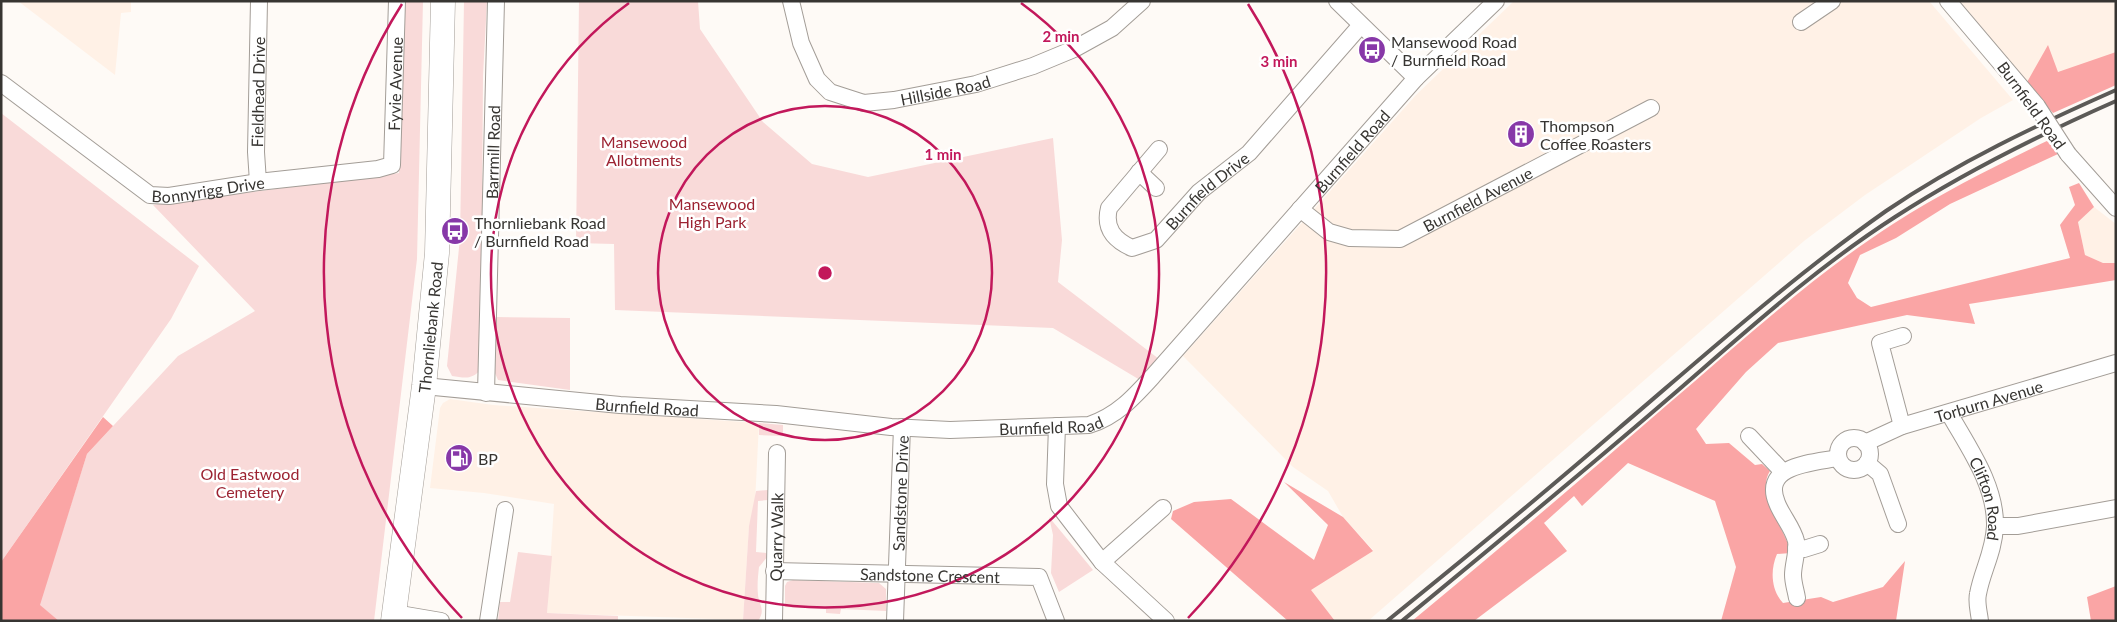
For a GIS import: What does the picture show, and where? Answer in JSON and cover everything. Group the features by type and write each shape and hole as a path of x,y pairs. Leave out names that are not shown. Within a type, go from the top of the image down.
{"main road":[{"name":"Thornliebank Road","path":"393,617 424,386 438,253 443,1"}],"street":[{"name":"Fieldhead Drive","path":"258,182 256,152 259,1"},
{"name":"Fyvie Avenue","path":"392,165 396,1"},
{"name":"Barrmill Road","path":"486,393 496,1"},
{"name":"Hillside Road","path":"791,1 801,43 817,79 830,92 864,103 894,100 976,84 1033,66 1074,48 1112,28 1142,1"},
{"path":"1337,1 1416,78"},
{"name":"Burnfield Road","path":"424,386 620,405 776,414 950,430 1089,425 1103,421 1124,407 1416,78 1496,1"},
{"path":"1801,22 1832,1"},
{"name":"Burnfield Road","path":"1948,1 2037,106 2068,154 2116,208"},
{"name":"Burnfield Drive","path":"1159,149 1113,201 1107,216 1109,230 1118,241 1132,248 1156,240 1199,192 1249,153 1361,25"},
{"name":"Bonnyrigg Drive","path":"1,82 150,195 169,196 258,182 378,169 392,165"},
{"name":"Burnfield Avenue","path":"1300,209 1329,232 1350,238 1400,239 1651,108"},
{"path":"1139,172 1156,188"},
{"path":"1902,426 1880,342 1903,336"},
{"name":"Torburn Avenue","path":"1865,443 1902,426 2116,363"},
{"name":"Clifton Road","path":"1949,413 1982,471 1992,501 1995,526 1989,563 1977,595 1980,621"},
{"path":"1057,426 1055,484 1059,506 1102,562 1166,621"},
{"name":"Sandstone Drive","path":"895,621 902,427"},
{"path":"1749,436 1784,472"},
{"path":"1856,438 1865,443 1870,452 1867,463 1854,471 1843,467 1838,458 1838,448 1846,440 1856,438"},
{"name":"Quarry Walk","path":"774,621 777,453"},
{"path":"1797,598 1792,577 1796,541 1774,492 1775,480 1784,472 1806,464 1838,458"},
{"path":"1867,463 1880,474 1898,524"},
{"path":"1102,562 1163,508"},
{"path":"1995,526 2018,526 2116,508"},
{"path":"488,621 505,510"},
{"path":"1796,548 1804,549 1820,544"},
{"name":"Sandstone Crescent","path":"774,571 896,572 1039,577 1056,621"},
{"path":"393,617 441,621"}],"shaded area":[{"path":"18,1 131,1 131,12 121,13 115,75"},
{"path":"1514,1 1929,1 2013,100 1981,118 1865,195 1804,241 1368,621 1335,621 1310,590 1373,550 1343,517 1328,491 1293,467 1183,356 1416,95"},
{"path":"1960,1 2116,1 2116,63 2036,92"},
{"path":"2048,45 2058,72 2116,52 2116,85 2053,113 2026,84"},
{"path":"2049,140 2058,154 1950,204 1896,238 1860,255 1848,283 1857,298 1871,307 2070,258 2060,225 2075,205 2069,187 2079,183 2094,207 2078,222 2085,255 2103,263 2116,263 2116,280 1969,304 1975,324 1907,315 1778,343 1746,372 1696,429 1706,444 1729,443 1755,465 1762,464 1770,471 1766,480 1768,501 1791,553 1777,554 1773,567 1774,586 1783,603 1821,597 1833,602 1883,587 1905,561 1896,621 1721,621 1736,567 1715,501 1628,463 1582,506 1574,496 1544,523 1567,551 1474,621 1412,621 1777,311 1863,244 1950,190"},
{"path":"2094,207 2116,224 2116,263 2103,263 2085,255 2078,222"},
{"path":"450,399 493,405 759,423 755,503 749,527 743,620 547,613 554,504 484,493 430,488 440,408 443,403"},
{"path":"103,417 113,426 87,454 40,605 59,621 1,621 1,562"},
{"path":"1284,482 1343,517 1373,551 1311,590 1335,621 1288,621 1171,519 1173,511 1194,502 1231,499 1314,560 1328,525"},
{"path":"2116,586 2116,621 2091,621 2087,597"}],"green space":[{"name":"Old Eastwood Cemetery","path":"402,1 423,1 417,259 374,621 59,621 39,605 87,454 178,356 255,311 153,205 399,173"},
{"path":"464,1 487,1 483,76 481,369 471,377 465,378 452,376 447,366 460,238"},
{"name":"Mansewood High Park","path":"579,1 698,1 700,29 763,122 812,164 868,177 1053,138 1062,240 1058,282 1159,359 1140,380 1053,328 615,310 614,244 576,243"},
{"path":"1,113 199,266 171,319 1,562"},
{"path":"495,317 570,318 570,390 498,380 494,371"},
{"path":"759,423 783,425 783,436 759,435"},
{"path":"768,490 768,500 758,501 756,552 766,553 768,556 759,567 758,592 762,614 758,621 743,620 749,526 756,491"},
{"path":"1049,517 1093,570 1059,592 1051,573 1053,535"},
{"path":"518,552 552,556 547,613 618,616 618,621 498,621 500,602 510,602"},
{"path":"793,580 879,583 886,589 886,611 841,609 840,614 826,613 826,609 785,607 785,586 787,582"}],"railway":[{"path":"1387,621 1532,502 1750,317 1851,236 1913,193 1970,160 2027,131 2116,90"},
{"path":"1402,621 1603,454 1779,303 1836,258 1895,217 1949,184 2059,127 2116,101"}],"place":[{"name":"Mansewood Road / Burnfield Road","path":"1372,50"},
{"name":"Thompson Coffee Roasters","path":"1521,134"},
{"name":"Thornliebank Road / Burnfield Road","path":"455,231"},
{"name":"BP","path":"459,458"}],"park label":[{"name":"Mansewood Allotments","path":"644,150"}]}
